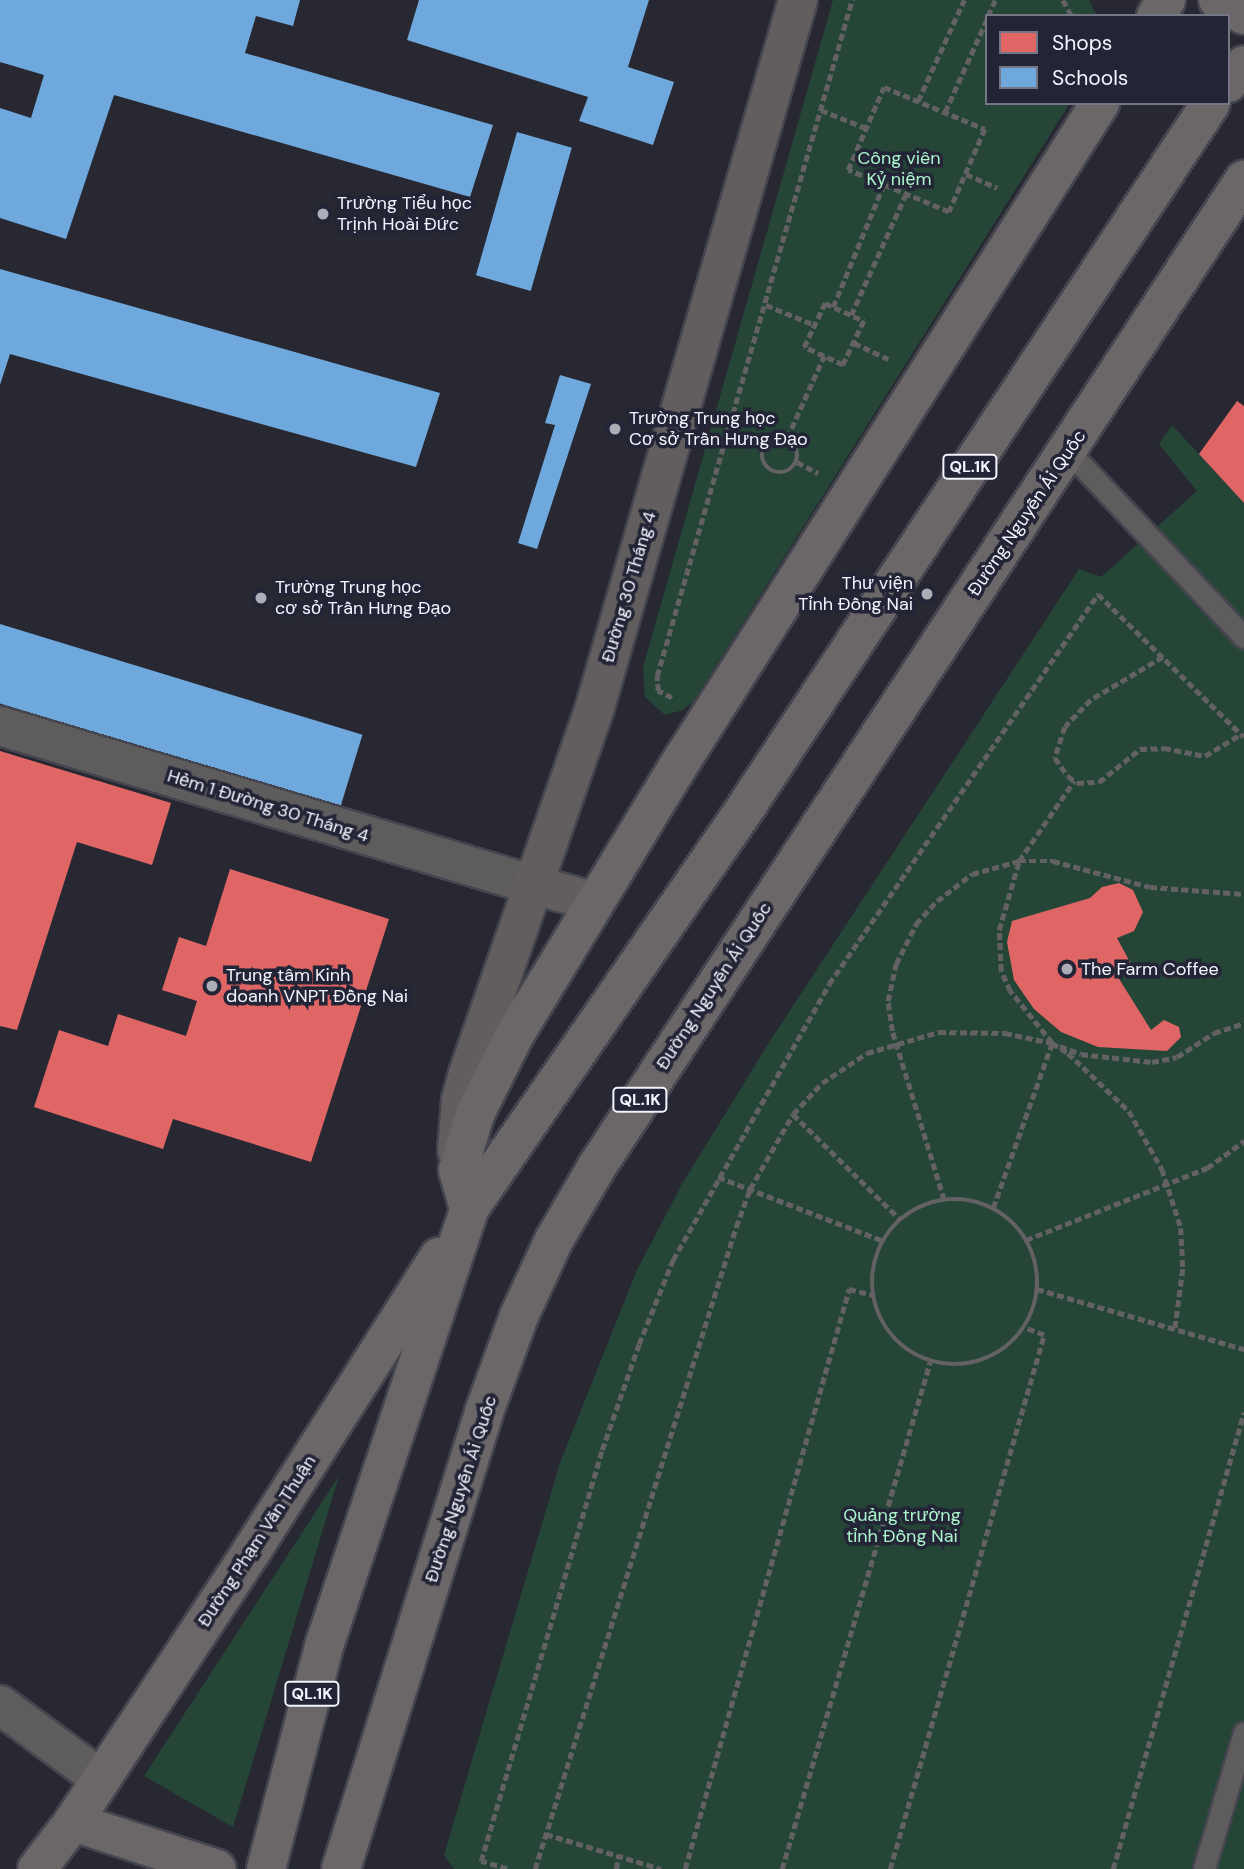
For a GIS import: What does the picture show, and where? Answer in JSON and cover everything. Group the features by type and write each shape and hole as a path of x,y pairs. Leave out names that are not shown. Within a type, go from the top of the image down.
{"main road":[{"name":"Đường 30 Tháng 4","path":"458,1170 461,1100 537,886 595,707 798,0"},
{"path":"1218,0 1244,15"},
{"path":"1230,81 1244,65"},
{"path":"470,1209 458,1170 495,1071 593,901 1099,105"},
{"name":"QL.1K","path":"266,1869 325,1643 470,1209 750,801 1210,105"},
{"name":"Đường Nguyễn Ái Quốc","path":"341,1869 484,1412 519,1316 554,1240 596,1168 811,838 1069,452 1244,180"},
{"path":"537,886 593,901"},
{"name":"Đường Phạm Văn Thuận","path":"37,1869 73,1822 470,1209"},
{"name":"QL.1K","path":"281,1817 293,1869"},
{"path":"73,1822 217,1869"}],"street":[{"name":"Hẻm 1 Đường 30 Tháng 4","path":"0,726 537,886"},
{"path":"0,1705 101,1779"}],"lane":[{"path":"1069,452 1244,637"},
{"path":"1204,1869 1244,1733"}],"path":[{"path":"657,676 730,434 852,0"},
{"path":"918,101 964,0"},
{"path":"945,112 985,24"},
{"path":"884,86 918,101 985,129 949,212 848,170 884,86"},
{"path":"821,110 866,128"},
{"path":"966,174 1000,189"},
{"path":"833,307 884,184"},
{"path":"851,315 906,194"},
{"path":"825,303 833,307 864,321 844,365 804,347 825,303"},
{"path":"766,305 815,325"},
{"path":"854,343 894,362"},
{"path":"787,438 824,356"},
{"path":"730,434 763,447"},
{"path":"787,438 796,445 797,462 790,470 774,473 763,462 763,447 770,439 787,438"},
{"path":"797,462 823,476"},
{"path":"507,1869 481,1861 602,1450 651,1312 718,1177 830,984 1098,594 1163,657 1243,735 1205,756 1164,748 1140,748 1099,782 1074,781 1055,758 1065,727 1091,700 1163,657"},
{"path":"1074,781 1019,861 999,930 1001,971 1029,1018 1052,1043 1101,1081 1129,1111 1154,1149 1176,1206 1182,1248 1175,1329"},
{"path":"944,1200 889,1019 890,981 916,924 972,874 1019,861 1053,862 1150,887 1244,894"},
{"path":"535,1869 750,1189 793,1114 842,1069 895,1042 965,1029 1052,1043 1081,1054 1152,1062 1177,1057 1214,1033 1244,1023"},
{"path":"993,1208 1052,1043"},
{"path":"793,1114 901,1220"},
{"path":"1026,1240 1207,1168 1244,1141"},
{"path":"718,1177 884,1241"},
{"path":"944,1200 971,1200 993,1208 1018,1227 1026,1240 1039,1277 1025,1328 1006,1348 982,1361 956,1367 930,1362 904,1350 886,1329 873,1295 872,1276 884,1241 901,1220 916,1208 944,1200"},
{"path":"685,1869 849,1289 873,1295"},
{"path":"1037,1289 1244,1349"},
{"path":"890,1869 1044,1335 1025,1328"},
{"path":"782,1869 930,1362"},
{"path":"1113,1869 1244,1412"},
{"path":"546,1834 661,1869"},
{"path":"616,1869 619,1856"}],"green space":[{"name":"Công viên Kỷ niệm","path":"833,0 1089,0 1096,14 985,14 985,105 1069,105 693,702 683,710 665,715 645,697 643,667"},
{"name":"Quảng trường tỉnh Đồng Nai","path":"1172,425 1244,503 1244,1869 454,1869 444,1855 560,1463 637,1270 682,1184 770,1041 1079,569 1101,577 1197,491 1159,444"},
{"path":"339,1476 233,1827 144,1776"}],"building: Shops":[{"path":"1237,401 1244,406 1244,503 1199,454"},
{"path":"0,751 171,803 152,865 77,842 17,1030 0,1026"},
{"path":"230,869 389,919 311,1162 173,1119 163,1149 34,1107 59,1030 108,1046 118,1014 186,1036 197,1001 162,990 179,937 206,946"},
{"name":"The Farm Coffee","path":"1119,883 1133,890 1143,912 1134,931 1117,938 1131,964 1116,974 1151,1030 1164,1020 1179,1027 1181,1037 1167,1051 1098,1047 1061,1032 1034,1009 1014,980 1007,942 1012,921 1090,898 1102,887"}],"building: Schools":[{"path":"0,0 300,0 293,26 256,16 245,53 493,125 470,197 114,95 66,239 0,218 0,108 31,118 44,75 0,62"},
{"path":"419,0 649,0 628,67 674,82 653,145 579,121 588,97 407,40"},
{"path":"517,132 572,148 531,291 476,275"},
{"path":"0,269 440,393 416,467 10,354 0,385"},
{"path":"560,375 591,384 537,549 518,543 555,425 545,423"},
{"path":"0,624 362,735 340,807 0,703"}],"place":[{"name":"Trường Tiểu học Trịnh Hoài Đức","path":"323,214"},
{"name":"Trường Trung học Cơ sở Trần Hưng Đạo","path":"615,429"},
{"name":"Thư viện Tỉnh Đồng Nai","path":"927,594"},
{"name":"Trường Trung học cơ sở Trần Hưng Đạo","path":"261,598"},
{"name":"The Farm Coffee","path":"1067,969"},
{"name":"Trung tâm Kinh doanh VNPT Đồng Nai","path":"212,986"}]}
